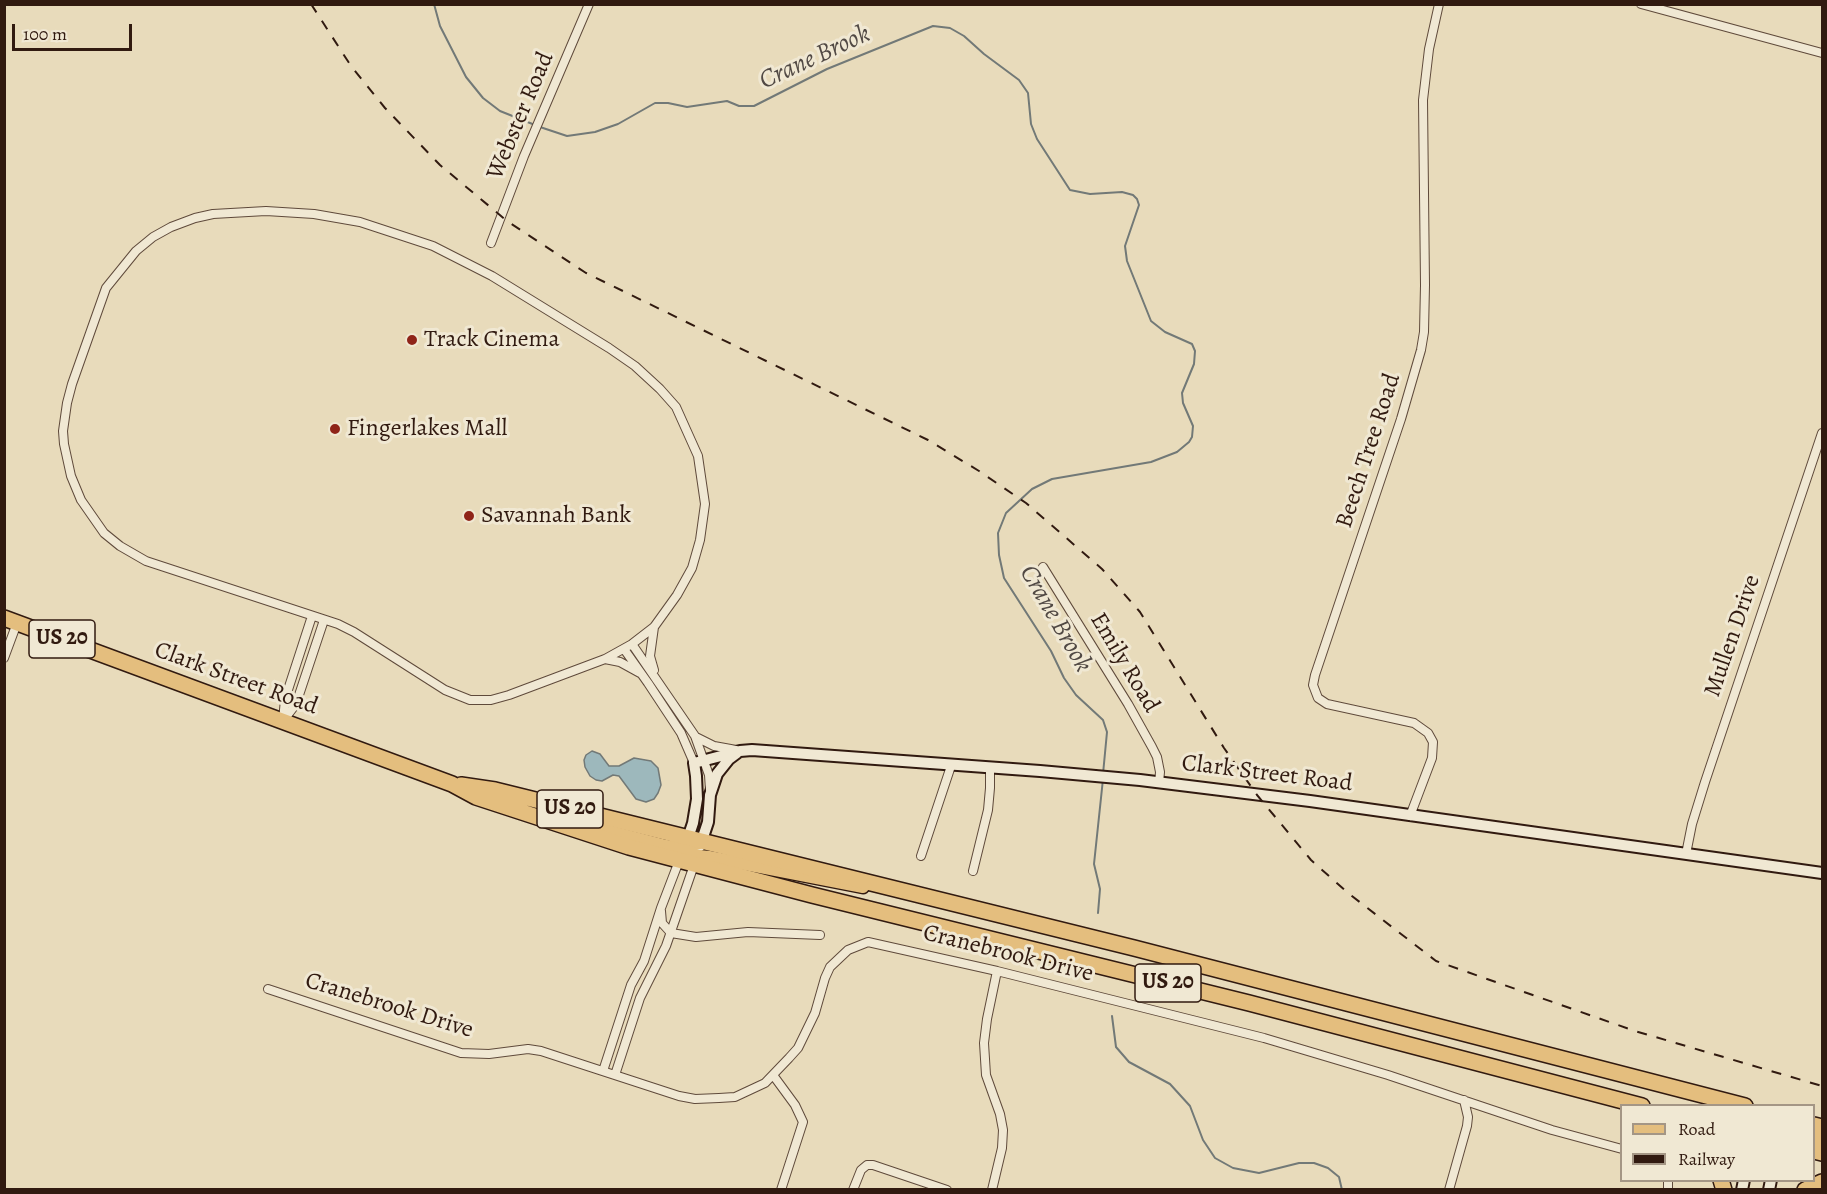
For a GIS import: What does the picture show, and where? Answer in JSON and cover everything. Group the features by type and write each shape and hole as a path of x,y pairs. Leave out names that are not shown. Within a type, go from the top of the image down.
{"highway":[{"name":"Clark Street Road","path":"11,620 452,784 476,797 563,826 691,852"},
{"name":"Clark Street Road","path":"452,784 495,790 691,852 1633,1104"},
{"name":"US 20","path":"691,852 912,893 1351,1003 1737,1104"},
{"path":"1805,1190 1822,1182"}],"street":[{"name":"Webster Road","path":"491,243 532,137 589,4"},
{"name":"Beech Tree Road","path":"1410,816 1432,758 1433,742 1428,733 1414,723 1327,704 1318,698 1313,685 1317,666 1401,419 1421,350 1425,285 1423,100 1429,49 1439,4"},
{"path":"1641,4 1822,53"},
{"path":"236,212 279,212 314,214 360,222 415,239 454,255 609,348 647,375 676,407 698,456 705,504 700,540 692,568 677,596 654,627 624,649 605,659 509,695 490,700 470,700 445,690 354,632 312,616 146,561 132,554 104,533 93,521 71,477 64,444 65,415 72,384 106,288 128,259 144,243 171,227 195,218 236,212"},
{"name":"Mullen Drive","path":"1686,854 1692,824 1702,793 1822,433"},
{"name":"Emily Road","path":"1043,567 1152,747 1157,757 1160,783"},
{"path":"283,721 285,699 312,616"},
{"path":"4,658 11,620"},
{"path":"283,721 296,704 324,620"},
{"path":"654,627 650,656 657,680"},
{"path":"615,1075 640,998 671,933 691,852 699,761 695,736 632,644"},
{"path":"603,1071 631,985 644,962 661,908 708,822 710,795 709,775 624,649"},
{"path":"605,659 620,662 643,675"},
{"path":"695,736 714,746 740,751"},
{"name":"Clark Street Road","path":"699,761 740,751 770,751 951,766 1060,772 1140,780 1822,873"},
{"path":"710,795 717,774 740,751"},
{"path":"921,856 951,766"},
{"path":"973,871 988,810 990,768"},
{"path":"661,908 662,923 671,933 696,937 748,932 820,935"},
{"name":"Cranebrook Drive","path":"268,988 461,1053 489,1054 528,1049 671,1094 695,1099 735,1097 765,1083 798,1048 815,1013 830,967 848,950 868,942 997,971 1264,1038 1620,1148"},
{"path":"992,1190 1002,1148 1003,1130 984,1062 985,1032 997,971"},
{"path":"773,1075 795,1105 802,1122 781,1190"},
{"path":"1449,1190 1467,1126 1468,1117 1464,1100"},
{"path":"853,1190 861,1170 867,1165 947,1190"}],"water":[{"path":"592,751 600,754 609,766 619,766 634,758 651,761 658,768 661,785 654,799 646,802 636,799 619,776 613,775 602,781 590,776 584,760 586,755"}],"waterway":[{"name":"Crane Brook","path":"434,4 440,26 466,77 483,98 500,111 535,125"},
{"name":"Crane Brook","path":"540,127 567,136 595,132 618,124 655,103 687,107 727,101 739,106 754,106 827,69 933,26 950,28 964,36 1019,80 1028,93 1031,124 1037,139 1070,190 1090,194 1122,192 1133,195 1137,199 1139,205 1125,246 1127,261 1151,321 1165,332 1192,344 1195,351 1194,364 1182,393 1183,403 1193,426 1192,437 1177,452 1151,462 1052,479 1032,489 1006,513 998,533 999,555 1004,578 1051,651 1064,678 1076,695 1103,720 1107,732 1103,774"},
{"name":"Crane Brook","path":"1098,913 1100,889 1094,864 1103,779"},
{"path":"1112,1016 1116,1047 1129,1062 1170,1084 1190,1106 1203,1140 1215,1158 1233,1168 1259,1173 1299,1163 1314,1163 1328,1168 1339,1177 1342,1190"}],"railway":[{"path":"311,4 351,66 385,108 440,165 507,221 586,273 928,440 1026,503 1102,569 1140,612 1224,748 1257,795 1311,860 1348,893 1436,961 1635,1031 1822,1086"}],"place":[{"name":"Track Cinema","path":"412,340"},
{"name":"Fingerlakes Mall","path":"335,429"},
{"name":"Savannah Bank","path":"469,516"}]}
